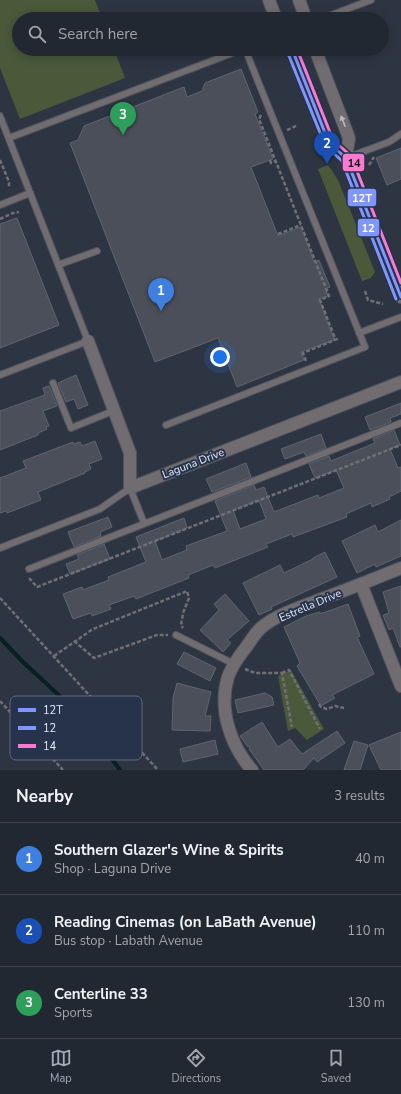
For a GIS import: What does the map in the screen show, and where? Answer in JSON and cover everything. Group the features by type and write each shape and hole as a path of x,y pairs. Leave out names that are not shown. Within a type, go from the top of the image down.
{"street":[{"path":"269,0 273,12"},
{"path":"299,0 303,12"},
{"path":"295,56 329,143 346,158 401,297"},
{"path":"318,56 349,138 346,158"},
{"path":"88,340 113,411 130,453 130,488"},
{"name":"Laguna Drive","path":"130,488 401,382"},
{"name":"Estrella Drive","path":"252,770 235,747 229,730 224,696 228,678 239,666 262,627 295,610 401,568"},
{"path":"361,584 401,686"}],"lane":[{"path":"339,12 371,0"},
{"path":"9,138 226,56"},
{"path":"166,425 365,347 247,56"},
{"path":"0,116 88,340 0,375"},
{"path":"346,158 389,142 401,134"},
{"path":"0,205 30,193"},
{"path":"58,265 97,250"},
{"path":"359,333 401,317"},
{"path":"53,383 71,428 113,411"},
{"path":"30,569 401,423"},
{"path":"0,548 100,509 130,488 144,523"},
{"path":"176,636 239,666"}],"path":[{"path":"260,112 261,115 259,119 329,296 320,300 334,338 336,337 337,339 303,353 306,361 300,364"},
{"path":"0,160 9,182 9,188"},
{"path":"270,160 271,163 276,162"},
{"path":"0,219 19,212"},
{"path":"278,234 301,225"},
{"path":"365,292 368,300 383,304"},
{"path":"37,587 401,445"},
{"path":"54,656 93,629 187,590 189,598 183,613 181,625 185,631"},
{"path":"0,598 90,696"},
{"path":"74,641 94,658 157,635 176,636"},
{"path":"239,666 255,673 282,673 289,670 320,729"},
{"path":"282,673 292,727"},
{"path":"0,701 10,712"},
{"path":"319,704 321,707 327,709 337,706 344,708"},
{"path":"142,752 158,770"},
{"path":"54,760 63,770"}],"green space":[{"path":"0,0 95,0 99,12 12,12 12,56 117,56 125,78 20,119 0,68"},
{"path":"328,165 338,180 375,272 371,278 362,281 318,169"},
{"path":"291,670 324,729 307,740 295,728 288,731 278,676"}],"building":[{"path":"241,69 258,112 255,114 273,159 251,167 278,236 301,227 314,262 319,260 330,287 325,289 328,296 319,299 334,340 301,352 304,360 237,387 218,338 155,362 70,143 78,140 84,126 184,87 187,97 202,91 205,83"},
{"path":"401,148 401,179 387,185 376,158"},
{"path":"17,218 59,325 0,348 0,224"},
{"path":"76,375 88,405 78,409 74,399 66,402 58,383"},
{"path":"49,386 57,406 43,411 49,426 46,427 47,429 38,433 38,435 0,450 0,411 45,395 43,388"},
{"path":"401,403 401,414 390,418 391,422 370,430 365,417"},
{"path":"394,430 400,445 390,449 398,468 401,467 401,491 389,497 390,499 372,507 371,503 346,514 347,517 293,537 292,534 266,544 268,547 215,568 213,565 188,575 189,578 136,599 134,596 109,605 111,609 92,616 91,613 73,619 63,594 82,587 83,590 109,580 108,577 146,562 136,537 184,518 187,528 155,541 162,560 187,550 186,546 227,531 215,501 254,485 256,490 264,487 274,512 318,495 319,498 344,488 336,470 315,478 309,464 329,456 331,461 375,443 373,439","holes":["259,500 266,519 240,529 233,510"]},
{"path":"321,434 326,448 306,456 304,452 285,459 281,449"},
{"path":"95,441 102,459 89,464 91,469 85,473 38,492 41,500 7,513 6,511 0,513 0,478 26,468 23,461 73,442 74,444 80,442 82,446"},
{"path":"246,463 251,477 212,492 206,479"},
{"path":"108,517 112,527 100,532 101,536 74,547 68,532"},
{"path":"401,520 401,556 376,567 375,564 357,573 342,541 375,525 378,532"},
{"path":"104,544 110,559 70,574 66,564 79,559 77,555"},
{"path":"325,552 337,577 271,607 272,609 259,615 243,583 280,565 284,573"},
{"path":"401,586 400,647 393,628 389,630 383,615 389,613 383,592"},
{"path":"225,594 249,621 227,640 231,643 223,652 200,630 219,610 214,604"},
{"path":"348,604 360,636 357,637 374,674 332,695 335,698 321,706 297,666 300,663 284,627 306,616 320,612 320,614"},
{"path":"184,652 216,668 210,681 177,664"},
{"path":"177,683 211,692 205,716 211,716 210,731 172,730 173,698"},
{"path":"265,693 272,697 274,705 238,713 235,700"},
{"path":"262,722 278,747 290,739 302,754 337,731 345,743 317,762 314,758 303,770 264,770 249,749 250,746 248,747 240,736"},
{"path":"401,732 401,770 381,770 369,745"},
{"path":"215,740 218,754 183,762 180,749"},
{"path":"354,741 368,745 360,770 344,770"}],"waterway":[{"path":"0,638 60,696"},
{"path":"113,760 120,770"}],"transit line":[{"name":"12","path":"289,56 325,145 342,161 396,299"},
{"name":"12T","path":"295,56 329,143 346,158 401,297"},
{"name":"14","path":"300,56 333,140 351,156 401,283"}],"place":[{"name":"Centerline 33","path":"123,135"},
{"name":"Reading Cinemas (on LaBath Avenue)","path":"327,164"},
{"name":"Southern Glazer's Wine & Spirits","path":"161,311"}]}
